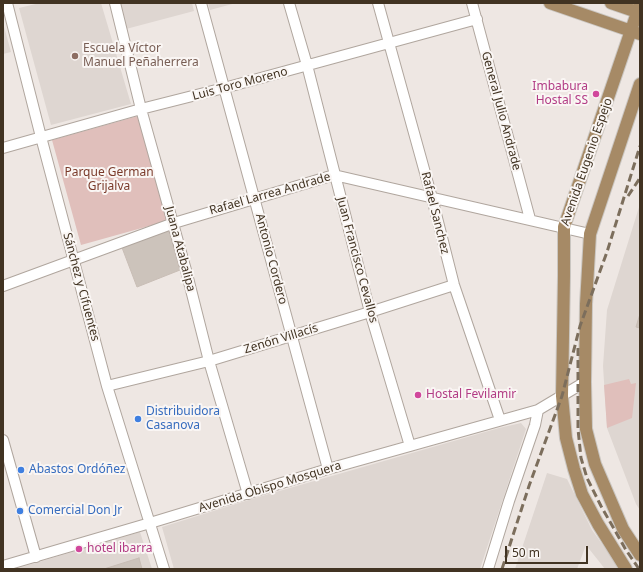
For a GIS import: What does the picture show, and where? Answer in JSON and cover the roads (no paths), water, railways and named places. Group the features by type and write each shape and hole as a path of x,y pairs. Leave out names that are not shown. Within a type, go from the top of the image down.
{"main road":[{"path":"550,3 636,33"},
{"path":"611,3 639,9"},
{"name":"Avenida Eugenio Espejo","path":"626,569 598,524 582,494 566,438 562,396 564,227 636,33 639,9"},
{"name":"Avenida Eugenio Espejo","path":"640,84 590,234 586,304 585,382 586,429 595,464 623,530 640,555"}],"street":[{"name":"Sánchez y Cifuentes","path":"7,3 40,137 73,260 108,386 164,569"},
{"name":"Juana Atabalipa","path":"115,3 141,109 174,223 208,360 248,494"},
{"name":"Antonio Cordero","path":"201,3 328,469"},
{"name":"Juan Francisco Cevallos","path":"289,3 307,66 370,312 410,446"},
{"name":"Rafael Sanchez","path":"378,3 432,198 454,285 500,420"},
{"name":"General Julio Andrade","path":"472,3 530,219"},
{"name":"Luis Toro Moreno","path":"3,148 141,109 307,66 477,19"},
{"name":"Rafael Larrea Andrade","path":"3,286 174,223 334,175 590,234"},
{"name":"Zenón Villacís","path":"108,386 208,360 370,312 454,285"},
{"path":"488,569 508,501 535,424 538,410 585,382"},
{"name":"Avenida Obispo Mosquera","path":"3,566 328,469 538,410"},
{"path":"3,440 36,556"}],"railway":[{"path":"502,569 529,486 562,396 580,326 607,252 640,146"},
{"path":"628,196 640,178"},
{"path":"578,348 578,429 581,458 587,478 601,506 626,550 639,569"}],"place":[{"name":"Escuela Víctor Manuel Peñaherrera","path":"75,56"},
{"name":"Imbabura Hostal SS","path":"596,94"},
{"name":"Hostal Fevilamir","path":"418,395"},
{"name":"Distribuidora Casanova","path":"138,419"},
{"name":"Abastos Ordóñez","path":"21,470"},
{"name":"Comercial Don Jr","path":"20,511"},
{"name":"hotel ibarra","path":"79,549"}],"park label":[{"name":"Parque German Grijalva","path":"109,180"}]}
